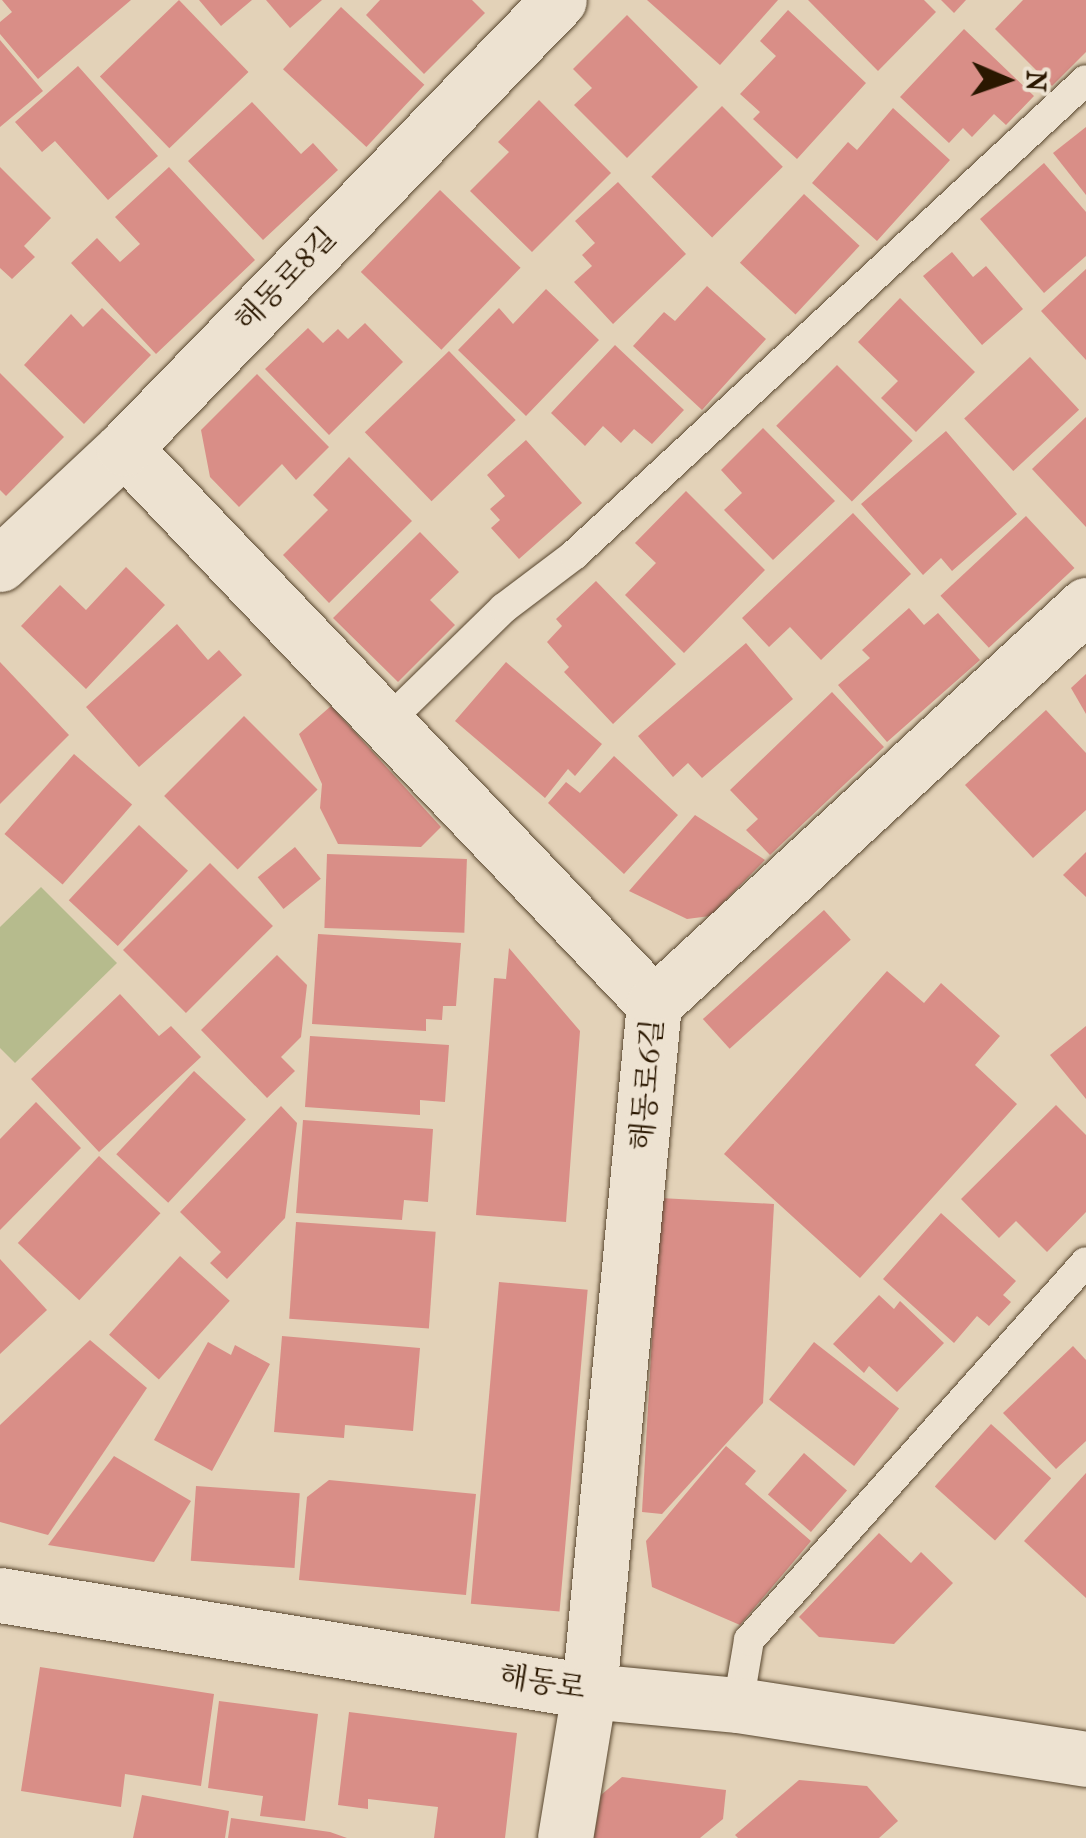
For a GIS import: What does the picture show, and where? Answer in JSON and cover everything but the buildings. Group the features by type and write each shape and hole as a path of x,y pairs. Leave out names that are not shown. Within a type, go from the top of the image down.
{"street":[{"name":"해동로8길","path":"3,555 124,448 559,0"},
{"path":"124,448 654,1004"},
{"name":"해동로6길","path":"565,1838 589,1691 654,1004 1086,605"},
{"name":"해동로","path":"0,1595 589,1691 738,1705 1086,1759"}],"lane":[{"path":"387,722 504,608 574,555 1086,80"},
{"path":"738,1705 749,1640 1086,1262"}],"green space":[{"path":"41,887 117,963 15,1063 0,1048 0,927"}]}
